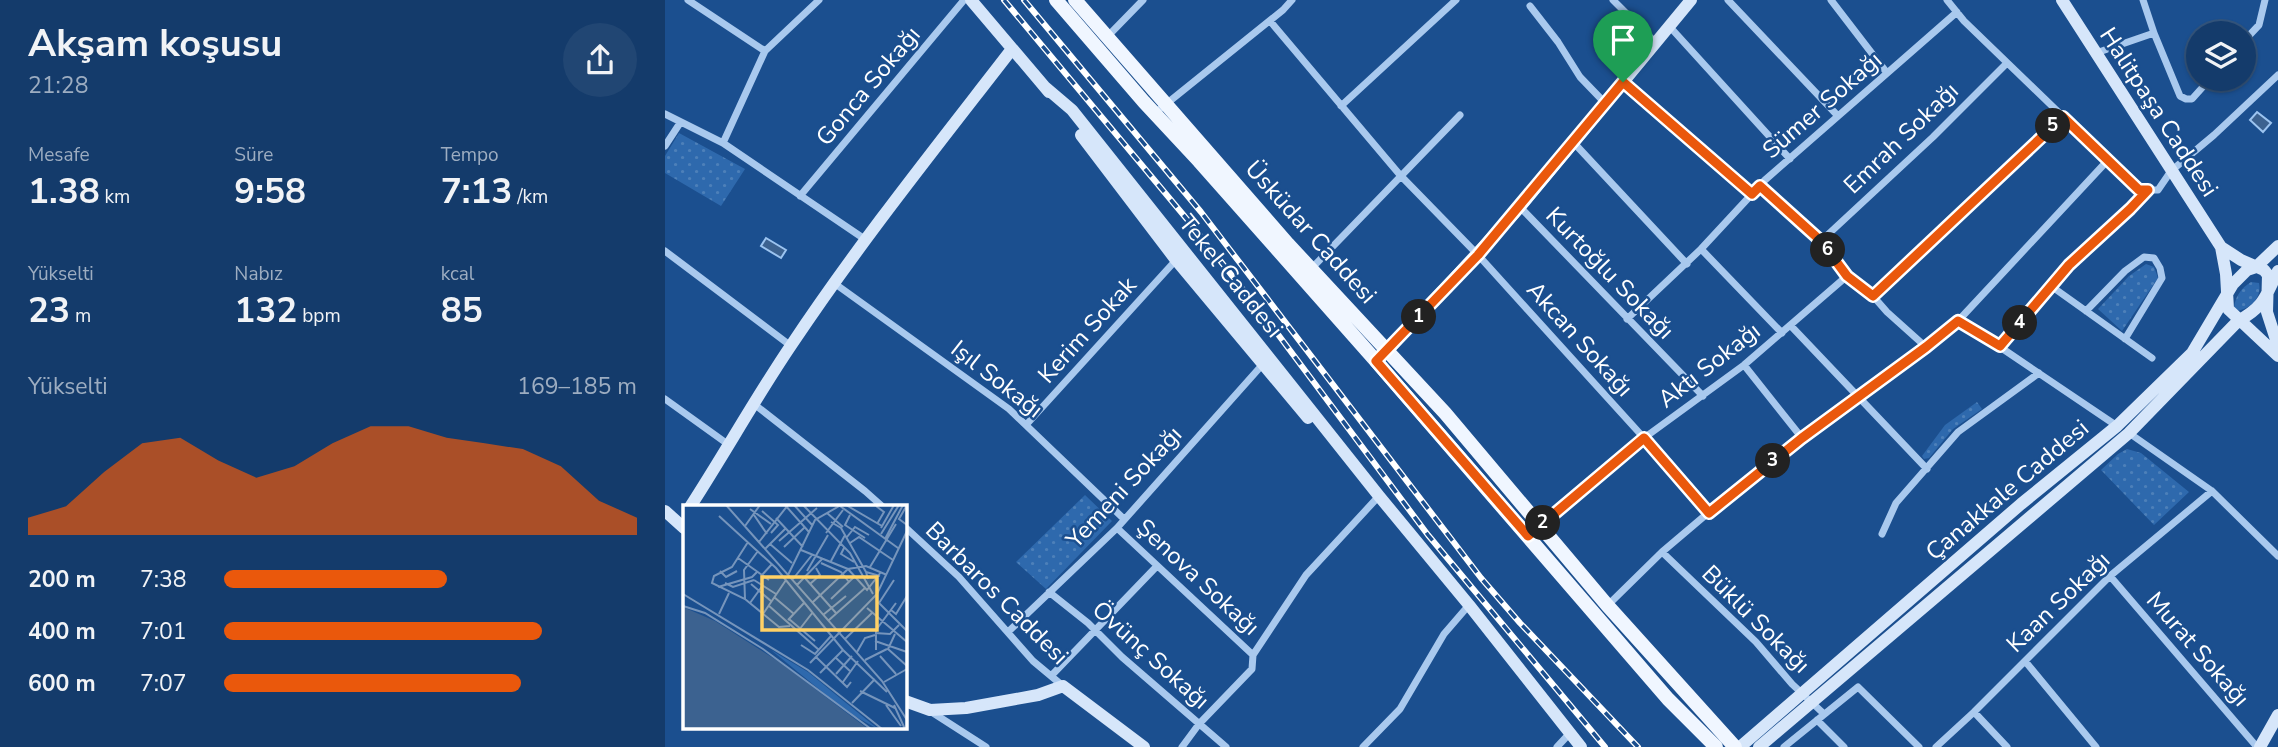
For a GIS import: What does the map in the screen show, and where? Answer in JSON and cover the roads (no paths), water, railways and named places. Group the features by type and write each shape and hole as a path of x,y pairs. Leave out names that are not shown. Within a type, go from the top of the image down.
{"main road":[{"name":"Üsküdar Caddesi","path":"1056,0 1376,361 1668,699 1716,747"},
{"name":"Üsküdar Caddesi","path":"1075,0 1311,269 1445,413 1607,605 1737,747"},
{"path":"1376,361 1388,350"}],"street":[{"path":"688,0 765,51"},
{"path":"723,143 765,51 819,0"},
{"name":"Gonca Sokağı","path":"800,196 964,0"},
{"name":"Tekel Caddesi","path":"971,0 1045,88 1176,260 1297,406 1379,496"},
{"path":"1107,37 1143,0"},
{"path":"1155,113 1293,0"},
{"path":"1341,106 1456,0"},
{"path":"1613,0 1656,43"},
{"path":"1388,350 1520,207 1691,0"},
{"path":"1728,0 1838,116"},
{"path":"1831,0 1887,73"},
{"path":"1947,0 2007,63 2139,190 2158,190 2171,171 2278,75"},
{"name":"Halitpaşa Caddesi","path":"2062,0 2221,247"},
{"path":"2143,0 2180,96 2192,99 2199,91"},
{"path":"2256,28 2265,0"},
{"path":"1530,6 1558,42 1580,77 1606,104"},
{"name":"Sümer Sokağı","path":"1627,319 1702,249 1760,186 1957,12"},
{"name":"Akcan Sokağı","path":"1270,21 1400,175 1478,255 1709,513"},
{"path":"1669,27 1790,159"},
{"path":"2096,53 2154,33"},
{"path":"691,505 791,346 834,283 1012,49"},
{"name":"Emrah Sokağı","path":"1821,241 2007,63"},
{"path":"1623,82 1752,194"},
{"name":"Tekel Caddesi","path":"1045,88 1072,110 1581,747"},
{"path":"665,114 723,143 866,240"},
{"path":"1311,269 1460,115"},
{"path":"1873,296 2063,117"},
{"path":"665,146 680,123"},
{"path":"1574,143 1687,264"},
{"path":"1607,605 1662,552 1709,513 1802,438 1958,321 2108,160"},
{"path":"1760,186 1821,241 1847,276 1873,296 1926,347"},
{"path":"2000,346 2069,265 2148,190"},
{"name":"Kurtoğlu Sokağı","path":"1520,207 1703,396"},
{"name":"Çanakkale Caddesi","path":"1737,747 1847,656 2021,504 2117,426 2192,353 2233,284 2278,246"},
{"path":"2221,247 2268,275 2267,312 2278,346"},
{"path":"2221,247 2227,274 2228,309 2278,356"},
{"path":"1702,249 1782,333"},
{"path":"665,251 791,346"},
{"path":"2085,311 2125,271 2144,257 2154,258 2162,278 2125,339"},
{"name":"Kerim Sokak","path":"1026,425 1176,260"},
{"name":"Çanakkale Caddesi","path":"1759,747 2129,433 2238,321 2256,312 2278,271"},
{"name":"Aktı Sokağı","path":"1528,536 1644,438 1744,365 1847,276"},
{"name":"Işıl Sokağı","path":"834,283 1009,410 1124,519"},
{"path":"2052,286 2152,358"},
{"path":"1958,321 2000,346 2117,426"},
{"path":"1791,326 1927,469"},
{"name":"Yemeni Sokağı","path":"1008,632 1117,528 1263,364"},
{"path":"1744,365 1802,438"},
{"path":"1882,534 1896,503 1958,432 2039,373"},
{"path":"665,399 729,446"},
{"path":"754,404 881,505"},
{"path":"2129,433 2212,491 2278,556"},
{"name":"Kaan Sokağı","path":"1936,747 2110,576 2212,491"},
{"path":"1182,747 1199,724 1252,669 1253,655 1306,575 1379,496"},
{"path":"665,511 683,523"},
{"name":"Şenova Sokağı","path":"1117,528 1253,655"},
{"name":"Barbaros Caddesi","path":"907,529 959,578 1055,683"},
{"name":"Büklü Sokağı","path":"1662,552 1756,642 1792,684 1823,713"},
{"path":"930,710 966,708 1038,695 1055,683 1095,630 1157,566"},
{"name":"Murat Sokağı","path":"2110,576 2258,747"},
{"name":"Övünç Sokağı","path":"1049,592 1226,747"},
{"path":"1363,747 1400,709 1444,634 1469,605"},
{"path":"2025,661 2096,747"},
{"path":"1055,683 1144,747"},
{"path":"1784,747 1858,687 1919,747"},
{"path":"907,702 930,710 986,747"},
{"path":"1974,712 2007,747"},
{"path":"2258,747 2278,715"},
{"path":"1817,720 1844,747"},
{"path":"1557,747 1570,733"}],"railway":[{"path":"1004,0 1196,230 1274,329 1428,535 1605,747"},
{"path":"1024,0 1201,212 1481,578 1638,747"}]}
